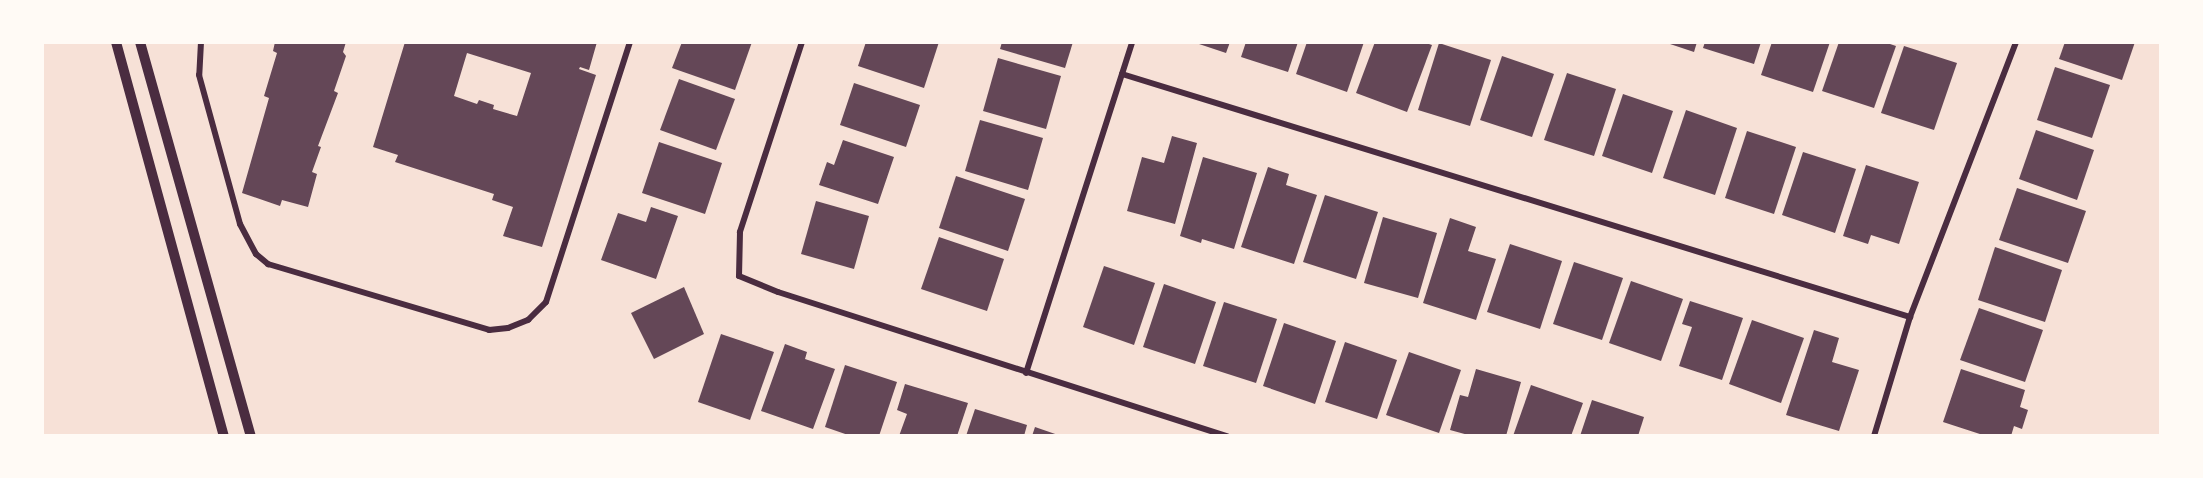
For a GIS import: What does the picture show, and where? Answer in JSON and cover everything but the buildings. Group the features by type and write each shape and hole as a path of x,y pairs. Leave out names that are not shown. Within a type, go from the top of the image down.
{"street":[{"path":"117,42 224,436"},
{"path":"140,42 251,436"},
{"path":"201,42 199,75 240,224 256,255 268,264 489,330 508,328 528,320 546,302 630,42"},
{"path":"802,42 740,232 739,276 778,292 1026,374 1227,436"},
{"path":"1026,374 1132,42"},
{"path":"1874,436 1910,318 2016,42"},
{"path":"1122,74 1910,318"}]}
